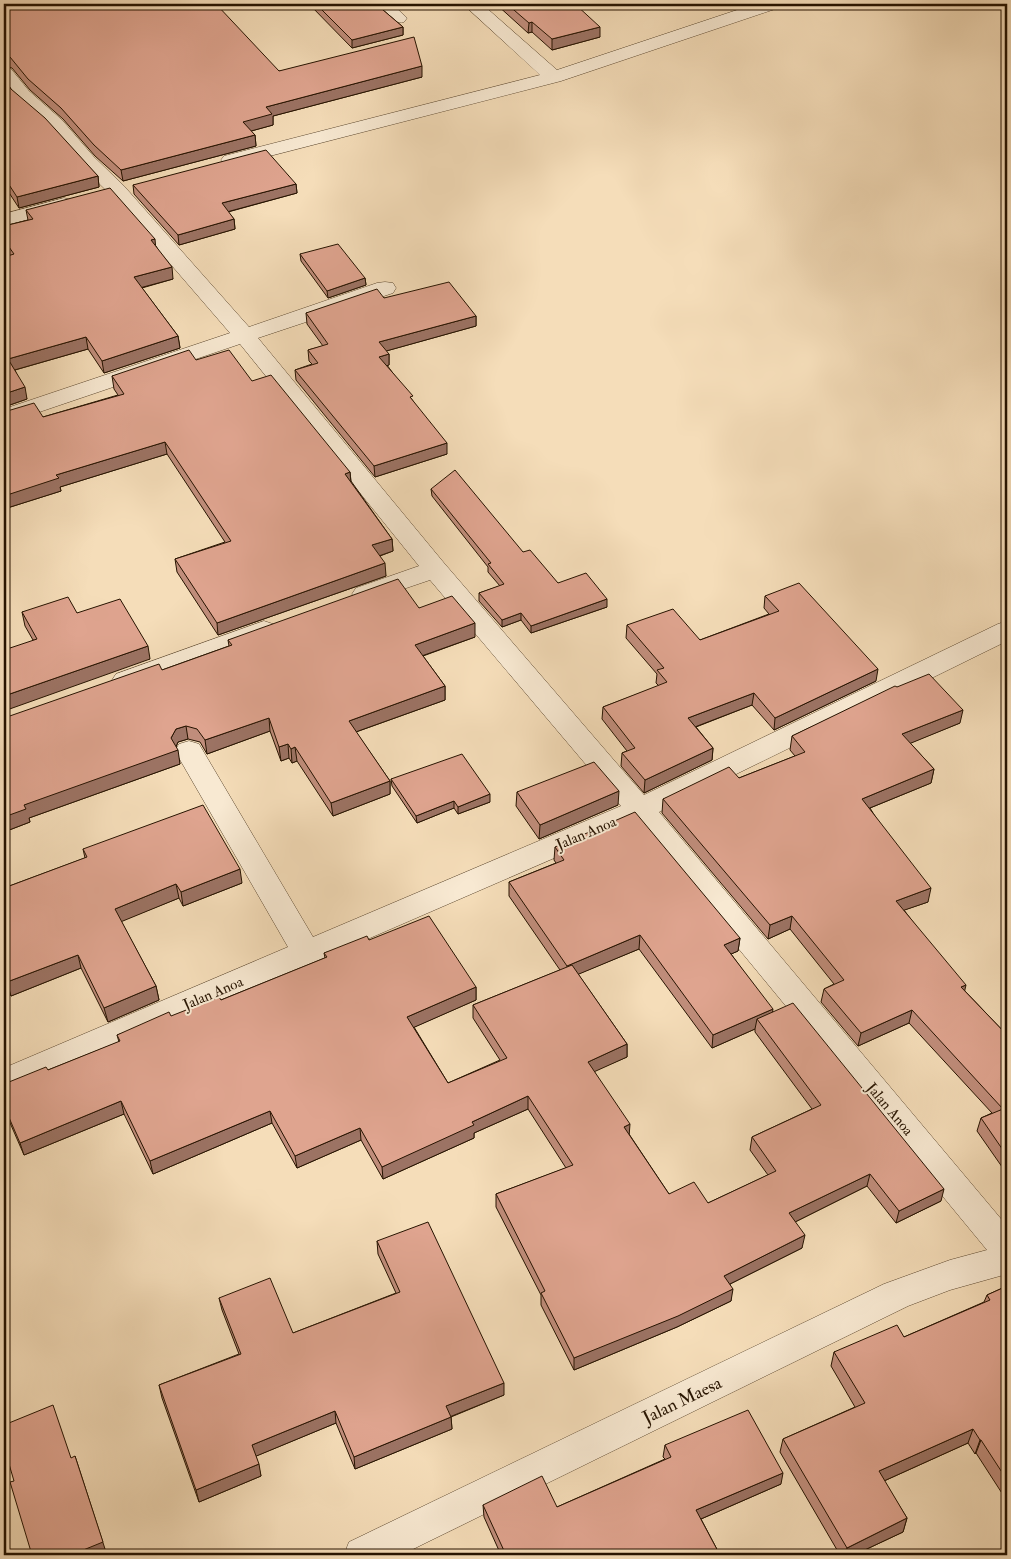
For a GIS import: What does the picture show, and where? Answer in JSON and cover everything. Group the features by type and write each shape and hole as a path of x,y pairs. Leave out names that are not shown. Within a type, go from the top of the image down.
{"street":[{"path":"382,4 398,18"},
{"path":"472,4 554,77"},
{"path":"209,166 554,77 772,4"},
{"path":"4,73 22,95 55,124 87,161 108,193 244,335 434,569 640,809 1007,630"},
{"path":"4,220 108,193"},
{"path":"4,416 385,288"},
{"path":"343,602 434,569"},
{"path":"106,687 289,621"},
{"path":"189,751 307,953"},
{"name":"Jalan Anoa","path":"4,1082 640,809 1007,1250"},
{"name":"Jalan Maesa","path":"362,1555 896,1295 950,1275 1007,1259"}],"building":[{"path":"16,4 216,4 279,71 414,37 422,66 266,107 272,114 243,122 255,135 121,170 94,145 61,108 28,79 10,57 4,55 4,36 9,35 4,28 4,7"},
{"path":"316,4 376,4 403,27 352,40"},
{"path":"507,4 575,4 600,27 552,39"},
{"path":"4,79 11,89 45,118 98,176 17,197 4,177"},
{"path":"266,150 296,184 222,203 234,219 178,235 133,185"},
{"path":"110,188 155,239 151,240 172,267 134,277 178,336 102,361 86,337 8,359 25,387 4,394 4,257 14,254 4,240 4,226 33,219 26,210"},
{"path":"338,244 365,278 327,291 300,254"},
{"path":"449,282 476,316 379,342 389,354 379,357 413,396 410,397 447,443 374,466 295,370 318,363 308,350 328,344 306,313 377,289 384,298"},
{"path":"189,350 196,360 229,350 252,381 271,375 350,472 345,474 392,539 372,545 385,563 217,623 175,559 231,541 165,442 56,475 59,478 4,496 4,412 34,403 43,417 124,394 112,376"},
{"path":"455,470 523,552 530,550 558,583 586,573 607,599 531,626 521,613 502,620 479,593 504,584 488,564 491,563 431,489"},
{"path":"398,579 419,608 452,596 475,623 415,645 445,686 349,721 390,781 331,803 295,747 291,749 288,744 279,747 269,718 205,740 197,729 186,726 176,729 171,738 178,750 24,805 26,809 4,817 4,718 159,664 162,670 232,645 228,640"},
{"path":"799,583 878,669 775,718 754,693 688,718 713,748 645,780 622,753 635,748 603,707 667,682 657,670 664,668 627,625 673,609 700,640 779,611 765,596"},
{"path":"68,597 77,613 120,599 148,646 4,696 4,650 37,639 22,612"},
{"path":"929,674 963,710 902,734 934,769 862,799 931,888 896,901 966,985 961,987 1007,1035 1007,1156 981,1118 1003,1109 912,1010 861,1033 824,989 844,980 792,916 770,925 663,799 729,767 739,778 805,752 792,736 895,686 897,687"},
{"path":"462,754 490,794 458,807 454,801 416,816 391,779"},
{"path":"594,762 619,791 540,825 517,792"},
{"path":"203,805 240,869 181,892 176,884 115,909 156,986 104,1008 78,955 7,982 4,974 4,888 87,857 83,849"},
{"path":"635,812 740,938 724,945 773,1009 713,1035 640,935 567,966 509,882 564,860 555,847"},
{"path":"429,916 476,987 407,1017 448,1083 507,1058 473,1005 572,965 627,1044 588,1062 630,1124 624,1127 669,1194 694,1182 708,1203 776,1171 752,1137 821,1105 757,1019 793,1003 944,1189 899,1211 870,1174 789,1213 805,1235 724,1276 733,1289 678,1316 574,1358 541,1293 545,1291 496,1194 573,1165 528,1096 472,1122 474,1125 382,1167 360,1128 295,1156 270,1111 150,1161 121,1101 20,1143 4,1106 4,1084 46,1067 48,1070 120,1041 117,1035 169,1012 171,1016 219,997 221,1000 327,957 324,953 367,936 369,940"},
{"path":"428,1222 504,1383 446,1406 451,1417 354,1457 335,1411 252,1445 259,1464 196,1490 159,1385 241,1354 219,1298 270,1278 293,1333 400,1292 377,1241"},
{"path":"1007,1286 1007,1480 973,1429 879,1471 907,1518 847,1548 783,1439 865,1403 834,1352 897,1325 904,1337 990,1300 987,1295"},
{"path":"53,1405 71,1458 75,1456 103,1542 71,1555 32,1555 10,1482 14,1481 4,1447 4,1425"},
{"path":"748,1410 783,1473 696,1510 720,1555 506,1555 483,1505 542,1476 557,1507 671,1457 665,1445"}]}
